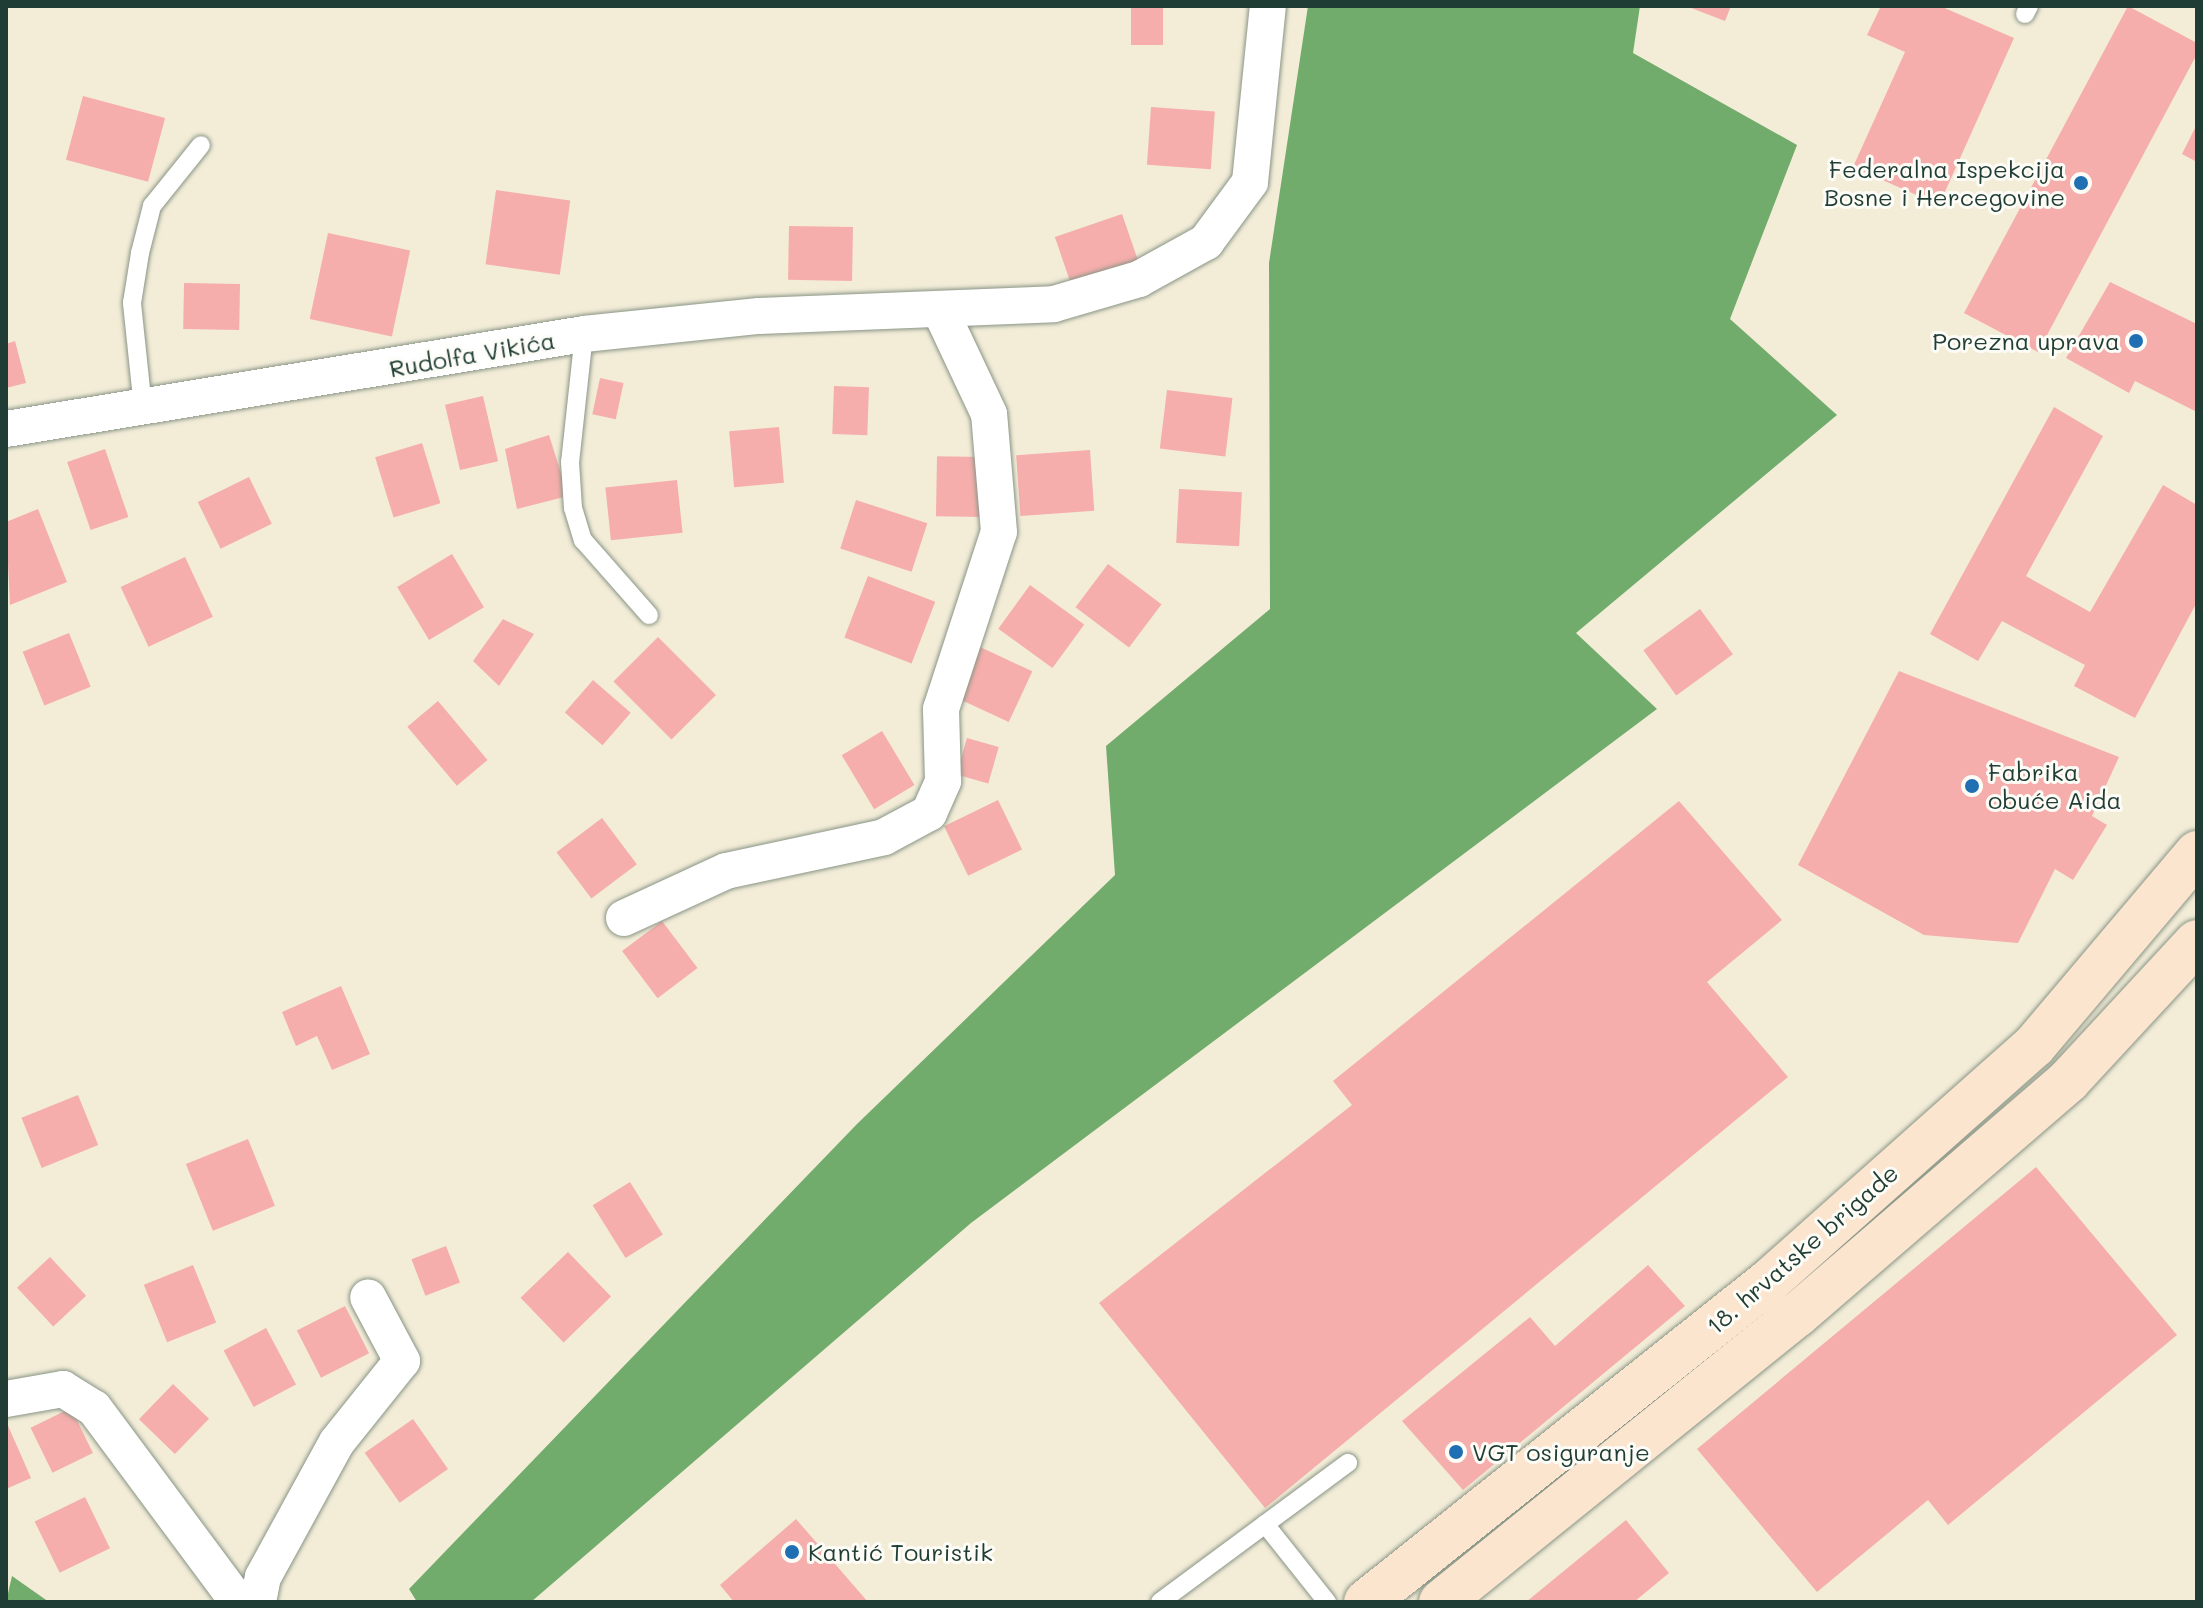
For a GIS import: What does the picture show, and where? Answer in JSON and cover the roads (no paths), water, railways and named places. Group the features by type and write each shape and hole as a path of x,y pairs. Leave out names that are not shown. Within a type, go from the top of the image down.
{"main road":[{"name":"18. hrvatske brigade","path":"1366,1602 1768,1282 2034,1046 2197,853"},
{"name":"18. hrvatske brigade","path":"1441,1602 1797,1315 2069,1080 2197,942"}],"street":[{"name":"Rudolfa Vikića","path":"6,429 584,334 759,316 941,312 1054,304 1139,279 1206,242 1250,182 1268,6"},
{"path":"624,918 726,871 884,837 929,813 943,781 941,709 999,532 989,414 941,312"},
{"path":"258,1602 263,1577 337,1442 402,1361 368,1297"},
{"path":"6,1399 63,1389 94,1408 238,1602"}],"lane":[{"path":"143,408 132,303 140,253 152,206 201,145"},
{"path":"584,334 570,462 573,508 583,540 649,615"},
{"path":"1160,1602 1348,1463"},
{"path":"1265,1524 1327,1602"}],"place":[{"name":"Federalna Ispekcija Bosne i Hercegovine","path":"2081,183"},
{"name":"Porezna uprava","path":"2136,341"},
{"name":"Fabrika obuće Aida","path":"1972,786"},
{"name":"VGT osiguranje","path":"1456,1452"},
{"name":"Kantić Touristik","path":"792,1552"}]}
